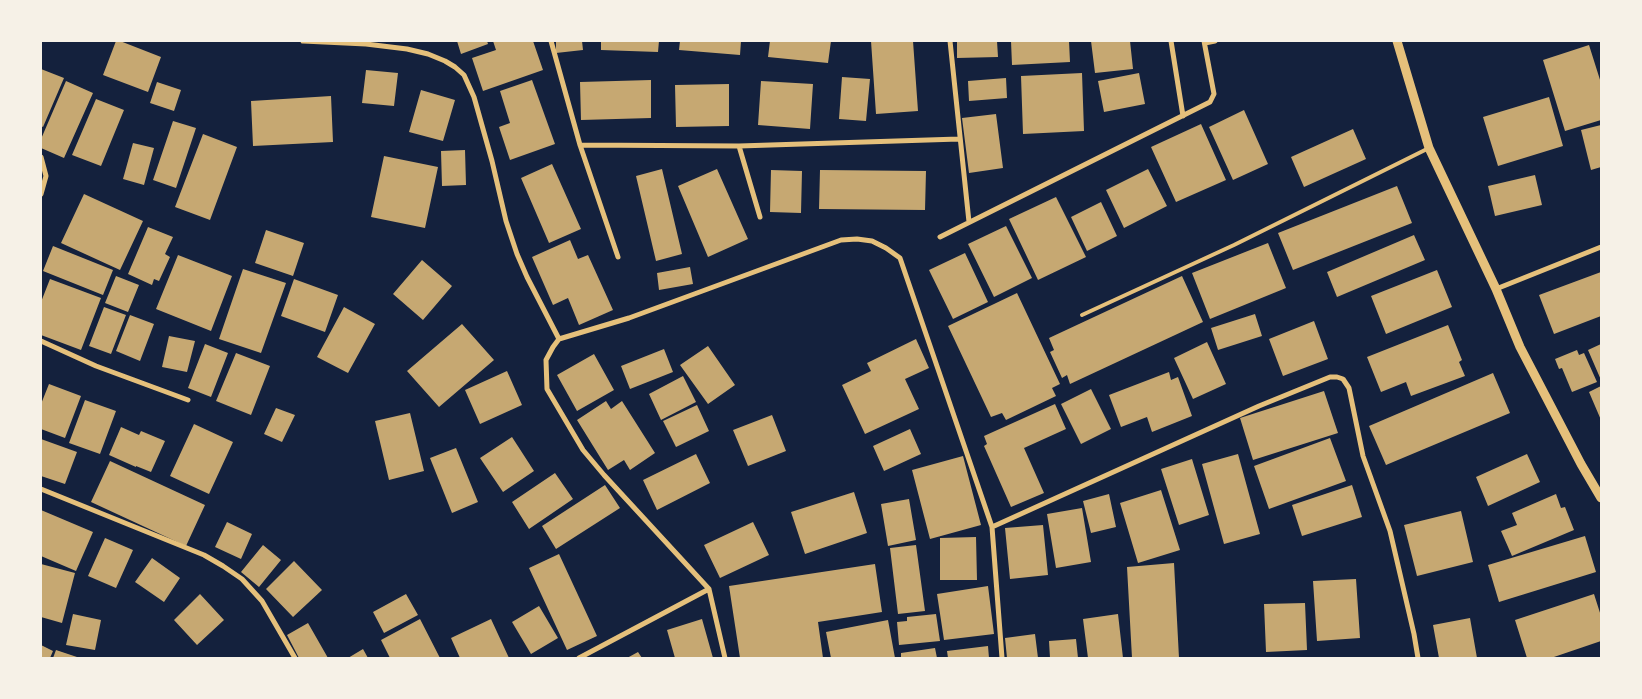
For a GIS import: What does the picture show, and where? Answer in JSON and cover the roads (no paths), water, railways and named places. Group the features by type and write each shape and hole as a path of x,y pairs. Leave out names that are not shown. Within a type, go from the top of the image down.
{"street":[{"path":"303,41 330,44 366,44 407,49 428,54 450,64 464,75 474,97 506,221 517,254 543,311 559,339"},
{"path":"550,41 580,145 618,258"},
{"path":"950,41 968,222"},
{"path":"1171,41 1183,116"},
{"path":"940,237 1210,102 1214,94 1204,42 1215,41"},
{"path":"1397,41 1429,148 1496,289 1520,347 1581,464 1601,498"},
{"path":"580,145 740,146 959,139"},
{"path":"740,146 760,217"},
{"path":"41,157 46,176 41,194"},
{"path":"724,658 709,589 583,450 547,389 546,360 549,352 559,339 629,318 841,240 857,239 872,241 900,258 992,526 1002,658"},
{"path":"1496,289 1601,247"},
{"path":"41,341 96,366 188,400"},
{"path":"992,526 1259,406 1330,377 1337,377 1343,380 1348,388 1363,456 1390,531 1418,658"},
{"path":"41,489 204,556 223,566 242,579 262,601 295,658"},
{"path":"579,658 709,589"}],"lane":[{"path":"1082,315 1234,245 1429,148"}]}
